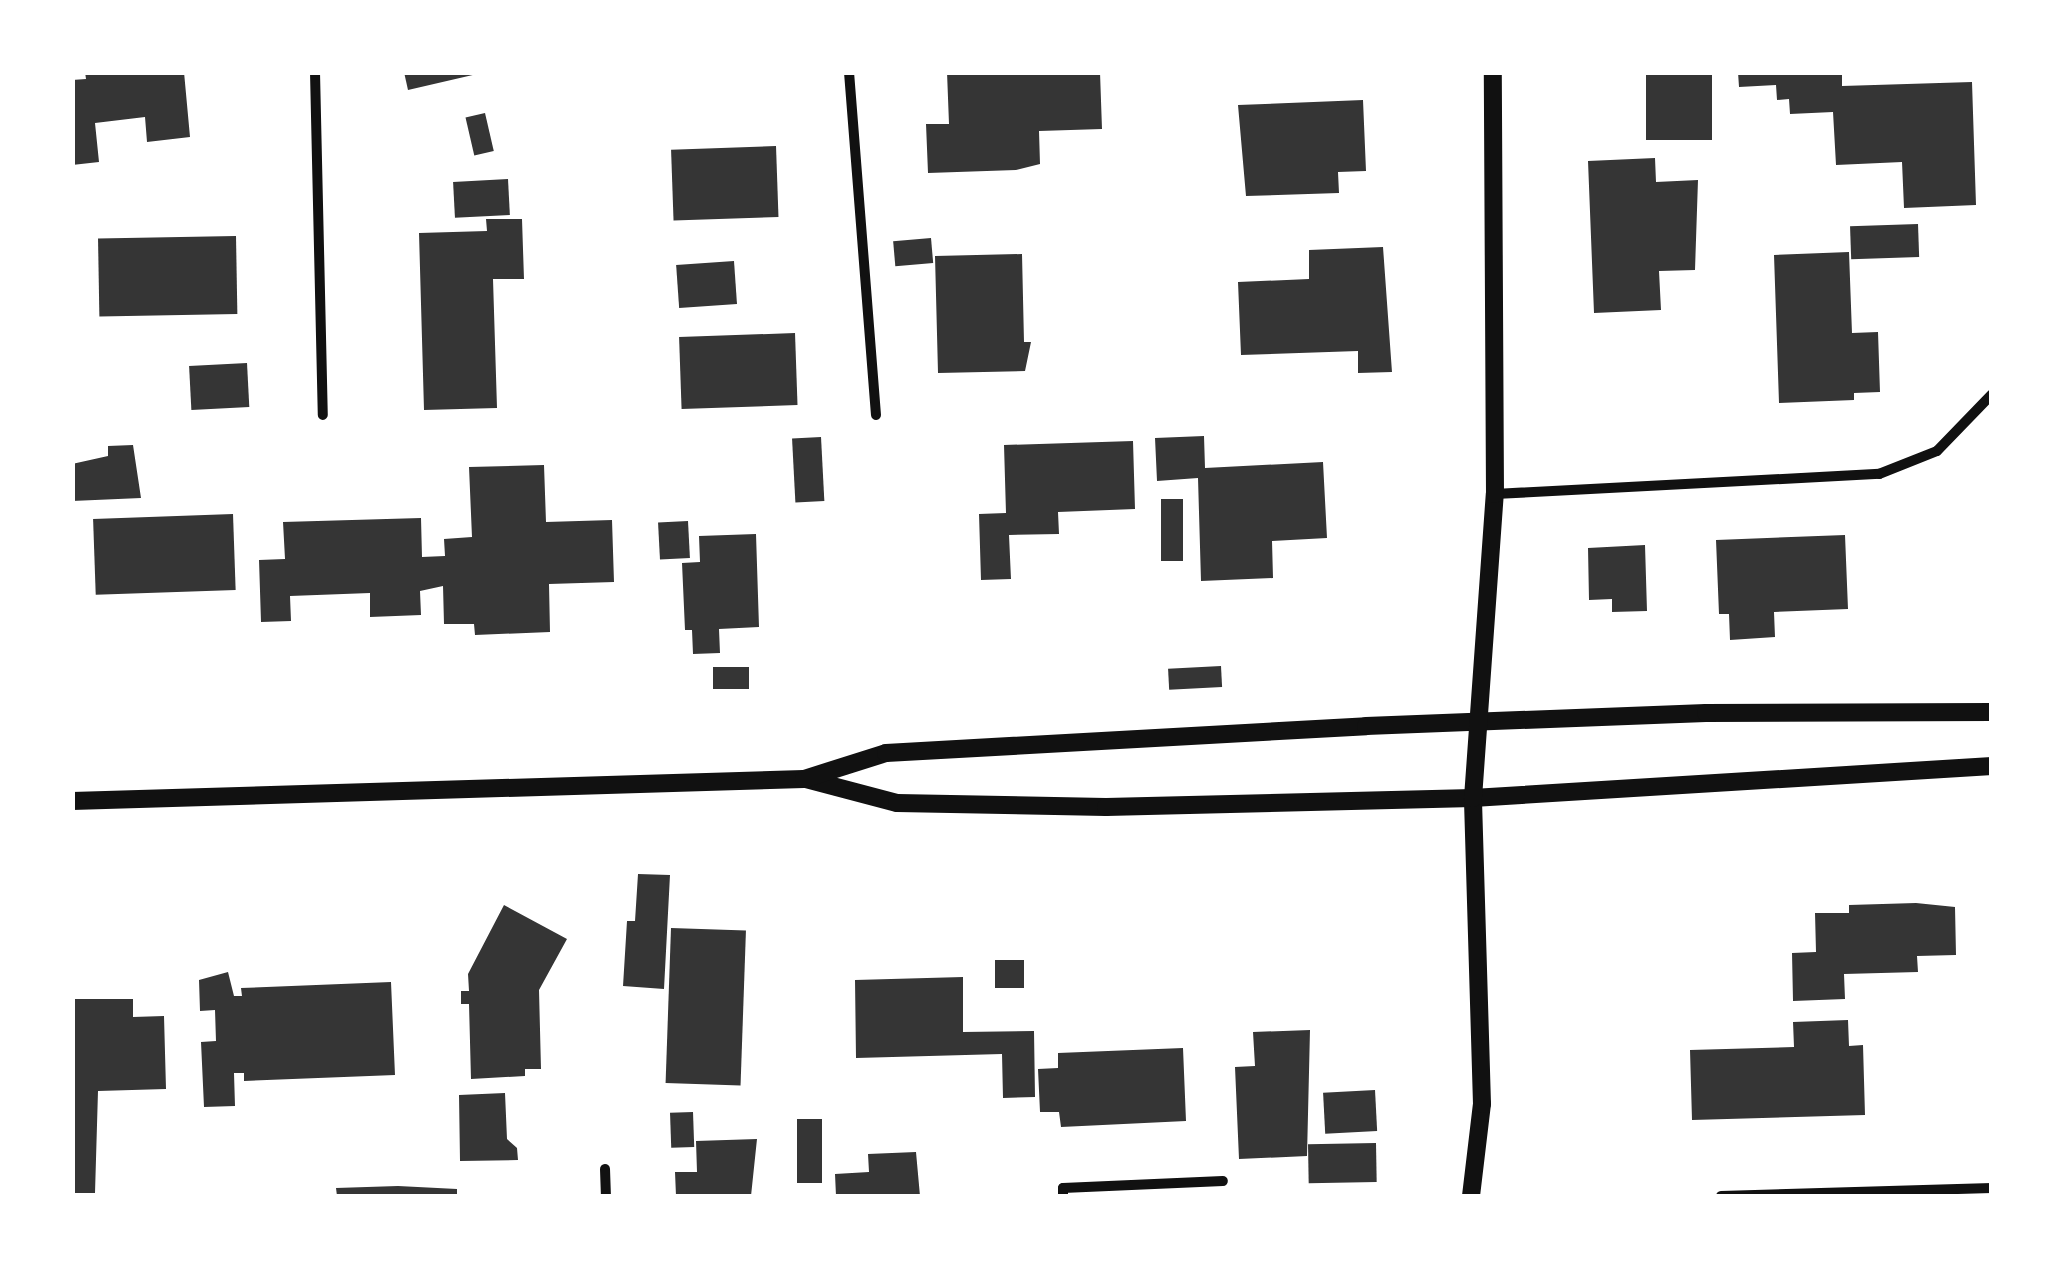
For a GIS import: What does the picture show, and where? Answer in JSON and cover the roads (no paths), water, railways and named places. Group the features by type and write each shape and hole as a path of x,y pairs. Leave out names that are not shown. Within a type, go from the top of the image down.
{"street":[{"path":"315,72 323,414"},
{"path":"849,72 876,416"},
{"path":"1474,1196 1482,1104 1473,798 1495,494 1493,72"},
{"path":"1495,494 1879,474 1936,451 1992,394"},
{"path":"72,802 804,778 886,752 1706,713 1992,712"},
{"path":"804,778 898,804 1106,807 1473,798 1992,766"},
{"path":"605,1169 606,1196"},
{"path":"1063,1196 1063,1188 1223,1182"},
{"path":"1721,1196 1992,1188"}]}
